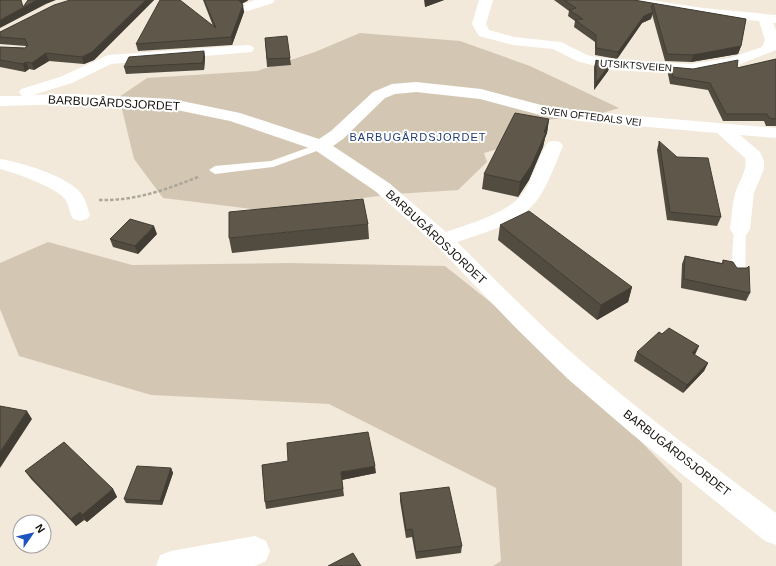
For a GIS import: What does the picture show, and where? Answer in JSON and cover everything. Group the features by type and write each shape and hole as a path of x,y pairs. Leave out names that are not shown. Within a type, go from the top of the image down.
{"street":[{"path":"248,7 268,0"},
{"name":"UTSIKTSVEIEN","path":"486,0 479,24 480,29 484,33 513,40 556,46 582,58 610,65 691,68 733,62 767,50 771,47 771,19"},
{"path":"624,0 682,9 771,19"},
{"path":"3,100 66,80 104,61 247,49"},
{"name":"SVEN OFTEDALS VEI","path":"321,146 337,134 379,95 392,89 416,87 481,94 544,111 580,116 776,133"},
{"name":"BARBUGÅRDSJORDET","path":"3,100 74,99 172,104 234,117 321,146 382,186 443,240 526,324 577,372 641,426 776,531"},
{"path":"722,128 754,156 756,162 752,176 746,187 740,228"},
{"path":"443,240 495,220 515,209 529,198 554,146"},
{"path":"0,164 13,166 66,190 77,206"},
{"path":"171,566 255,551"}],"lane":[{"path":"215,170 273,164 321,146"},
{"path":"738,272 740,228"}],"path":[{"path":"77,206 152,196 215,170"}],"shaded area":[{"path":"360,33 460,41 530,66 619,108 596,115 546,120 501,148 484,153 487,162 458,190 396,194 261,210 163,198 134,159 119,97 147,78 257,71 315,52"},
{"path":"48,242 132,265 290,263 445,266 558,356 682,484 682,566 493,566 501,561 496,488 329,404 151,395 19,356 0,309 0,263"}],"building":[{"path":"0,0 21,0 23,7 28,0 37,0 0,20"},
{"path":"70,0 146,0 92,52 82,57 46,53 32,63 26,62 23,64 0,60 0,47 25,48 28,45 25,39 0,37 0,32 54,5"},
{"path":"160,0 180,0 216,28 204,0 239,0 243,5 231,37 136,44"},
{"path":"564,0 634,0 746,19 741,46 693,55 667,54 653,4 651,7 653,12 644,16 618,52 596,48 596,35 575,20 583,19 569,10 576,8"},
{"path":"287,36 290,58 267,59 265,38"},
{"path":"204,51 203,63 124,67 129,57"},
{"path":"776,59 776,119 769,118 767,114 726,114 710,83 673,77 670,67 693,69 738,60 737,68"},
{"path":"596,60 610,64 596,83"},
{"path":"515,113 549,119 544,132 546,133 531,166 520,182 484,174"},
{"path":"659,141 677,157 708,158 721,217 670,212"},
{"path":"363,199 368,224 229,238 229,212"},
{"path":"529,211 632,287 601,305 500,225"},
{"path":"130,219 154,226 135,246 110,239"},
{"path":"685,256 723,264 723,260 733,262 737,268 747,268 749,266 750,293 684,279"},
{"path":"669,328 699,346 692,353 708,363 687,385 637,352 659,332 662,334"},
{"path":"0,406 27,411 0,452"},
{"path":"368,432 375,466 341,472 343,489 265,502 262,465 288,461 287,443"},
{"path":"64,442 113,489 82,515 80,512 71,519 25,471"},
{"path":"137,466 171,468 160,501 124,499"},
{"path":"449,487 462,546 416,552 412,529 406,530 400,493"},
{"path":"353,553 361,566 328,566"}],"district":[{"name":"BARBUGÅRDSJORDET","path":"418,137"}]}
